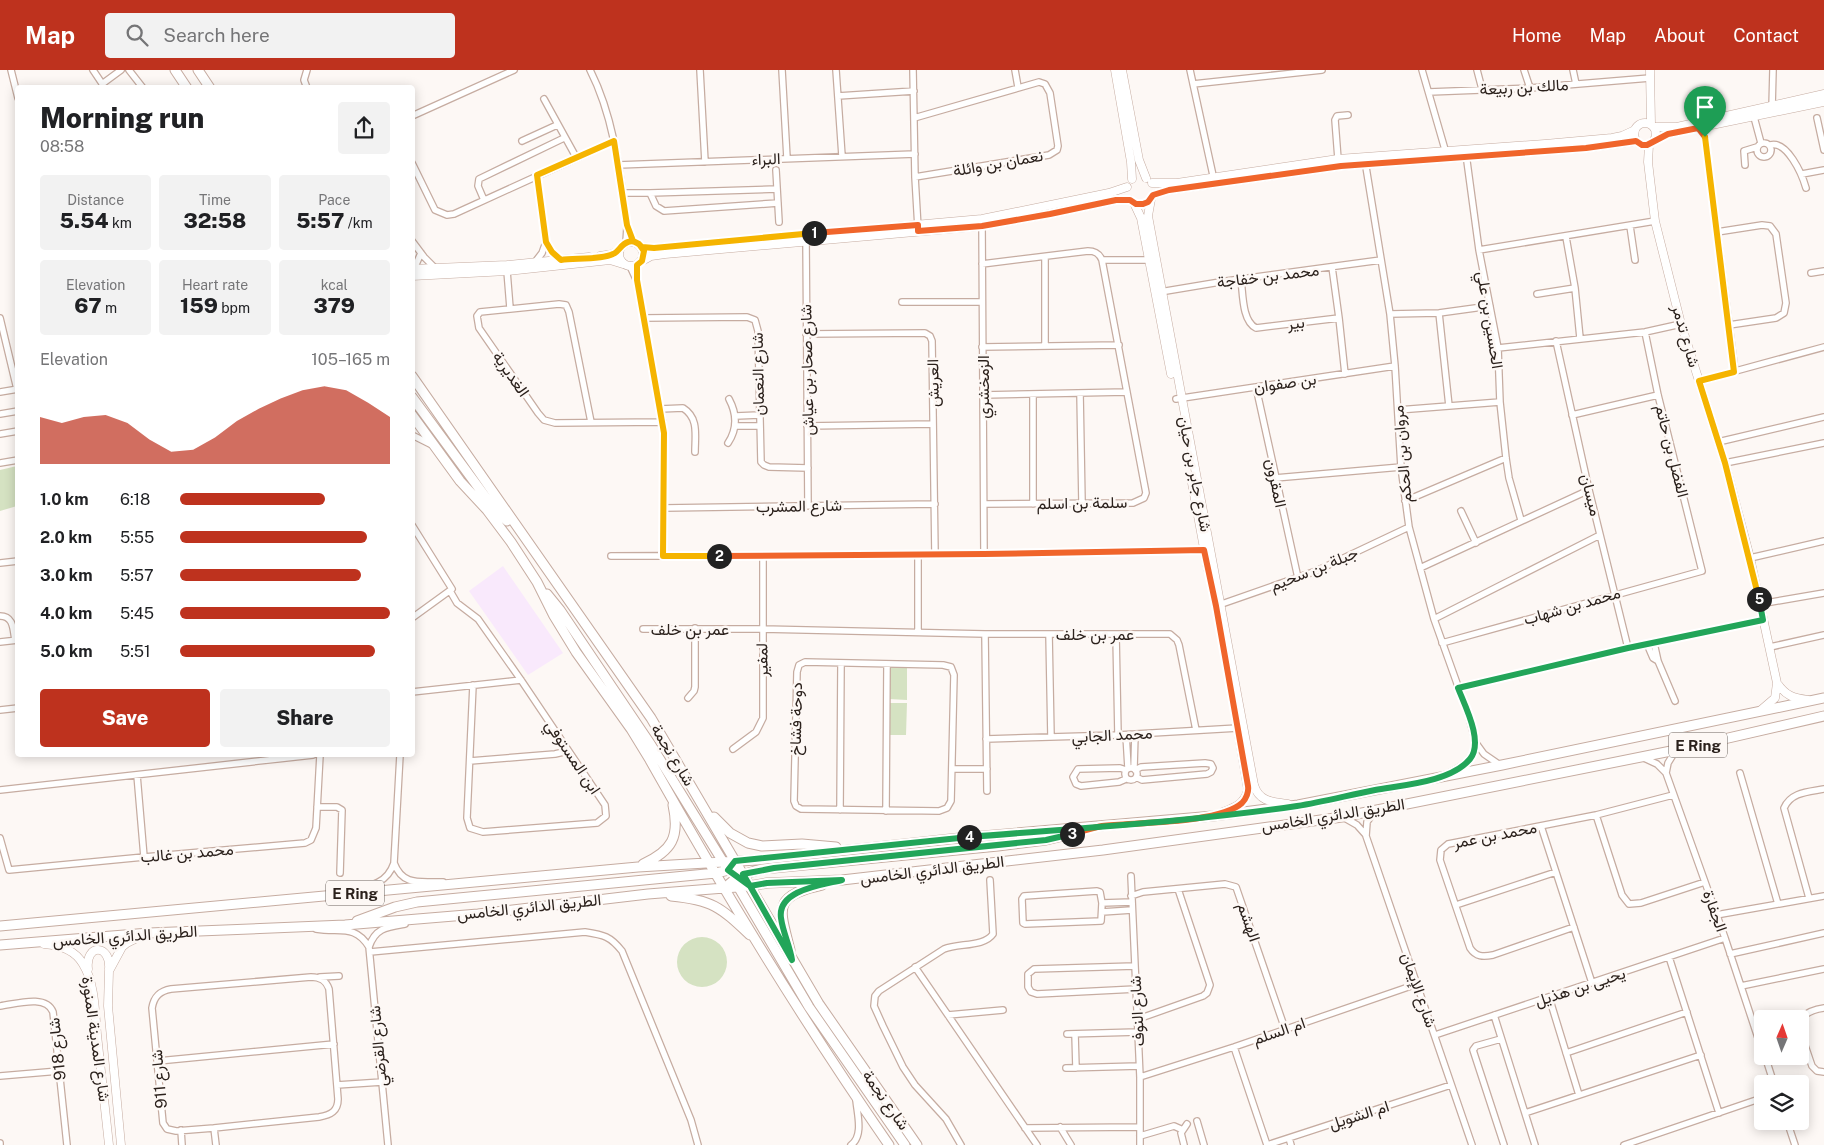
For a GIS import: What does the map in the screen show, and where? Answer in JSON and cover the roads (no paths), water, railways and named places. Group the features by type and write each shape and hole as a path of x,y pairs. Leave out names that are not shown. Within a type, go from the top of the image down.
{"main road":[{"path":"175,70 185,85"},
{"path":"198,70 208,85"},
{"name":"شارع نجمة","path":"415,380 651,718 735,861 738,879 809,1008 905,1145"},
{"path":"415,401 495,510 520,533"},
{"name":"شارع نجمة","path":"415,419 460,481 492,516 537,582 558,623 631,729 710,863 723,872 725,888 758,943 856,1098 889,1145"},
{"path":"537,582 560,610 651,745 722,862 723,872"},
{"name":"الطريق الدائري الخامس","path":"3,925 465,882 638,867 735,861 1213,816 1298,806 1824,698"},
{"name":"الطريق الدائري الخامس","path":"750,886 767,883 842,880 1103,850 1342,817 1676,750 1824,716"},
{"path":"638,867 658,857 672,842 676,823 671,798"},
{"path":"705,809 730,834 748,843 768,846 812,844 849,849"},
{"name":"الطريق الدائري الخامس","path":"0,946 149,933 345,925 725,888 738,879 774,868 1046,840 1100,826"},
{"path":"723,872 735,861"},
{"path":"345,925 395,907 417,902 723,872 750,886"},
{"path":"792,960 781,918 784,903 789,898 808,888 842,880"},
{"name":"شارع نجمة","path":"750,886 819,1004 917,1145"},
{"path":"648,894 696,898 714,905 724,910 758,943"}],"street":[{"path":"11,70 15,86"},
{"path":"93,70 103,85"},
{"path":"105,85 120,70"},
{"path":"129,70 141,85"},
{"path":"306,85 304,80 307,70"},
{"path":"415,115 513,70"},
{"path":"590,70 602,98 614,141 630,242"},
{"path":"700,70 705,162"},
{"path":"782,70 787,158"},
{"path":"836,70 842,156"},
{"path":"913,70 918,228"},
{"path":"1014,70 1018,87"},
{"path":"1115,70 1132,162 1132,180"},
{"path":"1122,70 1139,160 1149,181 1152,197"},
{"path":"1190,70 1214,180"},
{"path":"1193,84 1273,73 1322,70"},
{"path":"1422,70 1446,154"},
{"path":"1477,70 1482,89"},
{"path":"1524,70 1530,88"},
{"path":"1573,70 1576,84"},
{"path":"1772,110 1773,70"},
{"path":"1646,143 1657,133 1652,126 1649,105 1650,74"},
{"name":"مالك بن ربيعة","path":"1429,92 1530,88 1650,74"},
{"name":"نعمان بن وائلة","path":"914,118 1039,82 1045,84 1050,93 1058,142 1057,150 1049,155 915,177"},
{"path":"838,96 914,91"},
{"path":"1132,201 1127,196 1127,187 1132,180 1140,177 1149,181 1168,184 1214,180 1364,160 1646,143 1668,134 1754,117 1824,94"},
{"path":"544,99 576,157"},
{"path":"1641,124 1677,126 1824,102"},
{"path":"1466,153 1612,138 1635,130 1641,124 1649,105"},
{"path":"1338,159 1334,120 1337,116 1348,115"},
{"path":"1754,117 1759,145 1758,155 1765,158 1771,153 1770,145"},
{"path":"1817,118 1824,150"},
{"path":"522,141 557,124"},
{"path":"1698,128 1705,137 1734,372"},
{"path":"1635,130 1634,134 1646,143"},
{"path":"484,200 478,186 479,179 564,138"},
{"path":"415,169 435,210 440,213 454,214 614,141"},
{"name":"شارع تدمر","path":"1646,143 1656,222 1681,324 1725,463 1750,558 1777,683"},
{"path":"1746,165 1744,151 1765,143 1770,145 1777,144 1782,147 1802,174 1806,188"},
{"name":"الحسين بن علي","path":"1466,153 1479,250 1498,348 1500,402 1506,458 1509,478 1521,520"},
{"name":"البراء","path":"618,165 915,154"},
{"path":"630,242 642,247 654,248 806,238 982,222 1050,214 1116,200 1143,204 1152,197 1169,190 1214,180 1338,159 1364,160"},
{"name":"مروان بن الحكم","path":"1364,160 1390,314 1401,467 1409,527 1434,619 1476,743 1489,759 1502,765"},
{"path":"776,170 780,222"},
{"path":"1802,174 1824,170"},
{"path":"537,175 546,242 552,252 561,260"},
{"path":"982,222 1109,193 1127,187"},
{"path":"623,193 777,190"},
{"path":"650,193 656,206 669,211 778,203"},
{"name":"شارع جابر بن حيان","path":"1152,197 1148,216 1158,292 1218,606 1256,790 1258,795 1264,800 1298,806"},
{"name":"شارع جابر بن حيان","path":"1132,201 1141,218 1149,260 1158,292"},
{"name":"الزمخشري","path":"982,222 984,554"},
{"path":"1479,250 1656,222"},
{"path":"1717,232 1762,225 1770,226 1776,234 1786,303 1784,312 1776,318 1728,325"},
{"path":"1630,226 1635,260"},
{"path":"1566,237 1575,288 1580,338"},
{"path":"415,272 508,270 610,260 633,264 651,256 806,238"},
{"name":"شارع صحار بن عياش","path":"806,238 808,506"},
{"path":"535,262 542,253 546,242"},
{"path":"415,272 435,268 605,256 613,254 630,242"},
{"path":"415,245 435,268"},
{"path":"633,264 644,251 642,247"},
{"path":"619,250 620,260 633,264"},
{"path":"982,264 1092,251 1100,255 1102,260 1149,260"},
{"path":"415,267 421,253"},
{"path":"1045,257 1045,346"},
{"name":"سلمة بن اسلم","path":"984,504 1133,503 1144,498 1145,487 1102,260"},
{"name":"محمد بن خفاجة","path":"1158,292 1381,260"},
{"path":"633,264 663,422 663,556"},
{"path":"1332,267 1345,374"},
{"path":"508,270 510,308"},
{"path":"1811,273 1824,271"},
{"name":"بير","path":"1241,279 1247,318 1251,325 1256,328 1339,318"},
{"path":"1537,294 1575,288"},
{"path":"902,302 982,302"},
{"name":"الغديرية","path":"591,422 570,312 566,306 559,304 480,312 477,316 479,328 538,413 549,422 591,422 663,422"},
{"path":"1390,314 1439,313 1490,306"},
{"path":"1439,313 1449,406"},
{"name":"شارع النعمان","path":"644,318 746,317 754,320 758,331 760,457 764,465 769,467 808,468"},
{"path":"0,318 15,381"},
{"path":"1498,348 1645,332 1681,324"},
{"name":"الفضل بن حاتم","path":"1645,332 1658,395 1702,571"},
{"name":"العريش","path":"806,334 925,333 930,336 932,341 935,555"},
{"name":"ميسان","path":"1556,341 1589,490 1628,648"},
{"path":"982,347 1119,345"},
{"path":"1699,381 1824,347"},
{"name":"بن صفوان","path":"1178,399 1395,366"},
{"name":"المقرون","path":"1256,387 1298,578"},
{"path":"0,392 15,389"},
{"path":"983,395 1127,392"},
{"path":"1080,393 1082,503"},
{"path":"1032,395 1033,504"},
{"path":"1572,414 1658,395"},
{"path":"728,399 736,416 733,436 728,443"},
{"path":"1398,410 1500,402"},
{"path":"660,409 683,408 693,416 696,423 695,452"},
{"path":"0,414 15,412"},
{"path":"736,416 760,416"},
{"path":"1718,442 1824,417"},
{"path":"808,426 933,424"},
{"path":"735,426 760,426"},
{"path":"0,434 15,432"},
{"path":"415,436 436,448"},
{"path":"1725,463 1824,444"},
{"path":"1406,501 1506,458"},
{"path":"0,463 15,460"},
{"path":"1275,478 1401,467"},
{"path":"1420,568 1589,490"},
{"name":"شارع المشرب","path":"664,508 935,504"},
{"path":"1461,511 1476,543"},
{"name":"جبلة بن سحيم","path":"1218,606 1298,578 1409,527"},
{"name":"ابن المستوفي","path":"415,529 452,589 450,591 457,602 478,619 521,680 605,805 606,816 603,820 597,822 483,832 470,828 467,818 470,761"},
{"path":"1434,619 1600,535"},
{"path":"1750,558 1824,541"},
{"path":"611,556 935,555 1207,550"},
{"path":"918,554 918,632"},
{"name":"لمفير","path":"733,749 756,732 762,724 763,556"},
{"path":"0,564 15,561"},
{"name":"محمد بن شهاب","path":"1442,643 1702,571"},
{"path":"415,616 450,591"},
{"path":"1760,604 1824,594"},
{"name":"شارع جابر بن حيان","path":"1213,816 1237,807 1244,802 1248,790 1218,606"},
{"path":"0,616 6,616 10,619 15,636"},
{"path":"1458,688 1628,648 1763,620"},
{"path":"688,698 695,687 695,628"},
{"name":"عمر بن خلف","path":"643,629 695,628 985,634 1170,634 1177,640 1196,730"},
{"path":"985,634 987,791"},
{"path":"1050,634 1051,737"},
{"path":"1116,634 1118,735"},
{"path":"1770,646 1824,635"},
{"path":"0,642 15,640"},
{"path":"1654,643 1658,661 1675,701"},
{"path":"1647,644 1653,658 1658,661"},
{"name":"دوحة فشاخ","path":"805,662 888,665 947,665 954,671 951,801 947,808 938,811 886,811 801,809 796,806 794,801 798,665 805,662"},
{"path":"840,810 841,664"},
{"path":"886,811 888,665"},
{"path":"415,692 521,680"},
{"path":"1777,683 1784,693 1791,697 1813,700"},
{"path":"1760,712 1773,700 1777,683"},
{"path":"473,685 470,761 555,754 568,751"},
{"path":"0,710 15,708"},
{"name":"محمد الجابي","path":"986,739 1118,735 1238,728"},
{"path":"1126,734 1131,769 1137,774 1136,777 1142,780 1207,774 1213,768 1211,764 1205,763 1131,769 1078,769 1073,777 1076,784 1081,786 1118,782 1126,779 1131,780 1136,777"},
{"path":"1126,779 1124,774 1131,769 1136,734"},
{"path":"1441,777 1470,760 1476,743"},
{"path":"1666,773 1668,763 1676,750"},
{"path":"0,790 295,757"},
{"name":"محمد بن غالب","path":"0,838 9,870 144,856 305,843 311,840 314,834 320,757"},
{"path":"324,896 379,882 390,874 394,863 400,757"},
{"path":"1640,757 1657,764 1666,773"},
{"path":"952,769 987,769"},
{"name":"الجفارة","path":"1666,773 1754,1026"},
{"path":"1740,773 1778,904"},
{"path":"137,775 144,856"},
{"path":"1809,898 1784,808 1787,800 1795,795 1824,789"},
{"name":"محمد بن عمر","path":"1574,927 1493,955 1479,956 1474,953 1470,948 1440,860 1440,854 1444,847 1448,844 1596,815 1673,795"},
{"path":"317,808 337,807 342,810 340,873"},
{"path":"1366,836 1365,826 1369,817 1380,809"},
{"path":"1596,815 1622,895 1629,904 1641,903 1705,882"},
{"name":"شارع الإيمان","path":"1342,817 1357,824 1366,836 1472,1145"},
{"path":"1541,826 1592,983"},
{"path":"394,863 400,875 409,880 465,882"},
{"path":"1456,905 1556,872"},
{"name":"شارع النوف","path":"1130,876 1138,1019 1140,1145"},
{"path":"961,1145 943,1115 909,1076 879,1017 874,1002 875,996 879,991 949,947 982,942 990,938 993,934 990,880"},
{"name":"الهشم","path":"1102,903 1132,899 1143,892 1225,884 1236,887 1285,1029"},
{"path":"1138,1019 1203,996 1209,990 1210,985 1178,889"},
{"path":"1098,891 1100,892 1102,903 1100,921 1024,924 1022,899 1024,896 1098,891"},
{"path":"1716,915 1824,896"},
{"path":"1102,912 1132,910"},
{"path":"370,950 372,937 381,930 437,917"},
{"path":"295,926 328,931 356,932 364,938 370,950"},
{"path":"370,950 585,932 605,935 615,942 622,951 691,1120 698,1145"},
{"name":"شارع المدينة المنورة","path":"121,1145 108,1006 109,971 122,947 135,938 149,933"},
{"path":"1730,954 1824,933"},
{"name":"يحيى بن هذيل","path":"1435,1035 1725,938"},
{"name":"شارع المدينة المنورة","path":"30,943 49,944 65,948 78,957 88,971 94,1006 109,1145"},
{"path":"88,971 88,957 96,950 108,954 110,962 109,971"},
{"name":"شارع القرضي","path":"370,950 388,1145"},
{"path":"1669,957 1719,1113"},
{"path":"1135,966 1034,969 1028,974 1028,987 1031,992 1037,994 1136,989"},
{"path":"915,967 1037,1145"},
{"path":"1741,986 1824,970"},
{"name":"شارع 911","path":"181,1130 171,1131 163,1123 152,1008 156,995 163,990 339,976"},
{"path":"182,1145 181,1130 325,1116 336,1108 338,1099 329,989 327,984 318,978"},
{"name":"ام السلم","path":"1140,1077 1417,984"},
{"path":"1548,997 1579,1095"},
{"name":"شارع 918","path":"0,1006 42,1002 51,1007 54,1012 67,1145"},
{"path":"1809,1012 1817,1008 1824,1008"},
{"path":"948,1015 1004,1010"},
{"path":"1566,1053 1687,1012"},
{"path":"1494,1015 1535,1145"},
{"path":"1067,1034 1138,1032"},
{"path":"1075,1034 1076,1068"},
{"path":"1501,1039 1476,1046 1473,1050 1504,1145"},
{"path":"158,1061 334,1044"},
{"path":"1234,1046 1267,1145"},
{"path":"1525,1113 1701,1055"},
{"path":"1809,1057 1812,1066 1817,1071 1824,1072"},
{"path":"1066,1068 1139,1066"},
{"path":"0,1076 60,1071"},
{"path":"337,1084 382,1082"},
{"name":"ام الشويل","path":"1267,1145 1451,1085"},
{"path":"851,1145 855,1142 858,1134 859,1120 856,1098"},
{"path":"1624,1145 1754,1101"},
{"path":"1197,1121 1204,1145"},
{"path":"1184,1145 1181,1136 1182,1130 1187,1124"},
{"path":"1140,1136 1174,1126 1182,1130"},
{"path":"1060,1127 1071,1145"},
{"path":"1025,1128 1140,1127"},
{"path":"214,1128 216,1145"},
{"path":"1790,1130 1795,1145"},
{"path":"1289,1138 1291,1145"}]}
